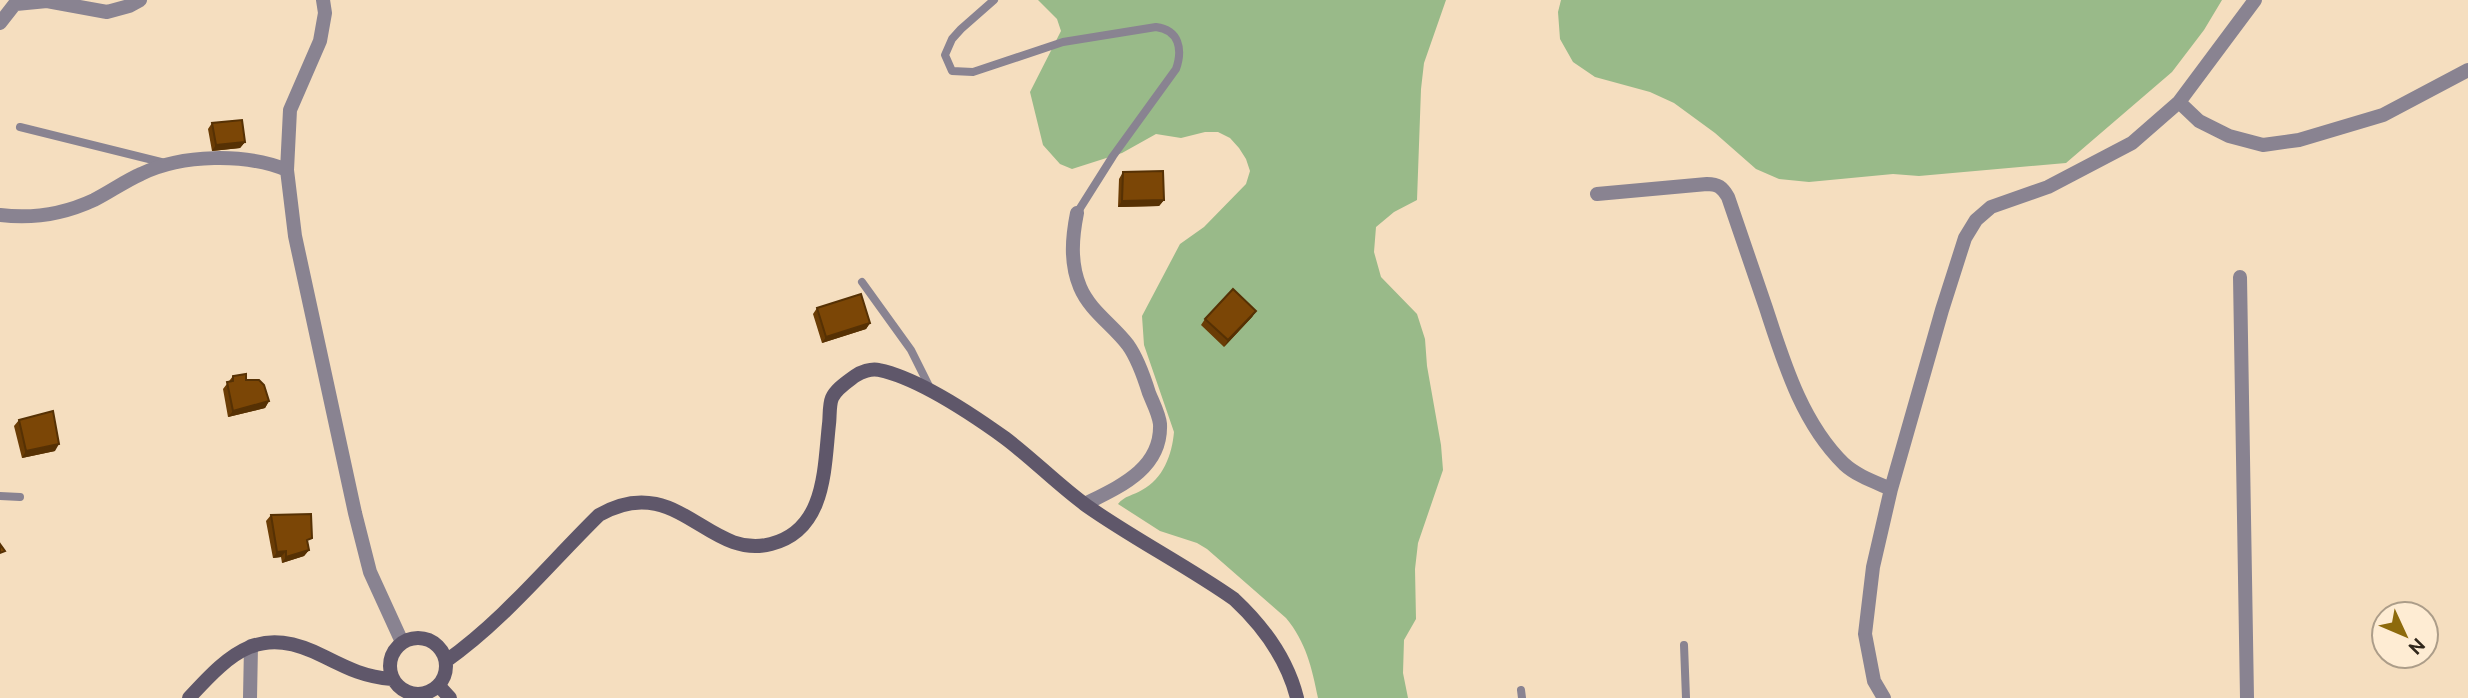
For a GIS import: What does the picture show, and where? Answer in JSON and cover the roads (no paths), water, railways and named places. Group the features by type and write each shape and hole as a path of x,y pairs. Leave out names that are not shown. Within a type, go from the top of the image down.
{"street":[{"path":"0,23 17,2 47,1 107,12 140,0"},
{"path":"323,0 325,13 320,41 290,110 288,170 295,236 370,572 402,642"},
{"path":"1885,698 1874,681 1865,634 1873,567 1891,489 1965,238 1976,220 1992,207 2048,187 2132,143 2179,102 2255,0"},
{"path":"2179,102 2199,121 2229,136 2263,145 2299,140 2383,115 2468,70"},
{"path":"0,215 18,217 60,213 93,201 142,173 171,164 244,158 269,162 288,170"},
{"path":"1597,194 1707,184 1716,184 1723,188 1786,368 1803,407 1828,446 1845,465 1860,476 1891,489"},
{"path":"1077,214 1071,240 1080,288 1093,307 1128,345 1141,369 1160,422 1157,447 1147,465 1127,482 1085,504"},
{"path":"2240,277 2247,698"},
{"path":"446,662 495,621 599,515 614,506 643,500 656,503 735,542 751,546 773,544 797,530 808,520 816,506 821,488 832,398 843,385 861,372 877,369 900,377 958,407 1006,440 1085,504 1234,599 1270,637 1294,684 1297,698"},
{"path":"417,638 426,639 439,647 446,662 444,678 439,685 432,691 414,695 397,686 390,671 391,655 402,642 417,638"},
{"path":"189,698 223,663 238,652 262,643 290,642 371,677 392,679"},
{"path":"250,698 251,646"},
{"path":"439,685 450,698"}],"lane":[{"path":"994,0 952,39 945,55 952,71 973,72 1063,41 1156,27 1166,28 1178,40 1181,55 1176,69 1113,156 1077,214"},
{"path":"20,127 171,164"},
{"path":"862,282 911,351 933,394"},
{"path":"0,496 20,497"},
{"path":"1684,645 1686,698"}]}
